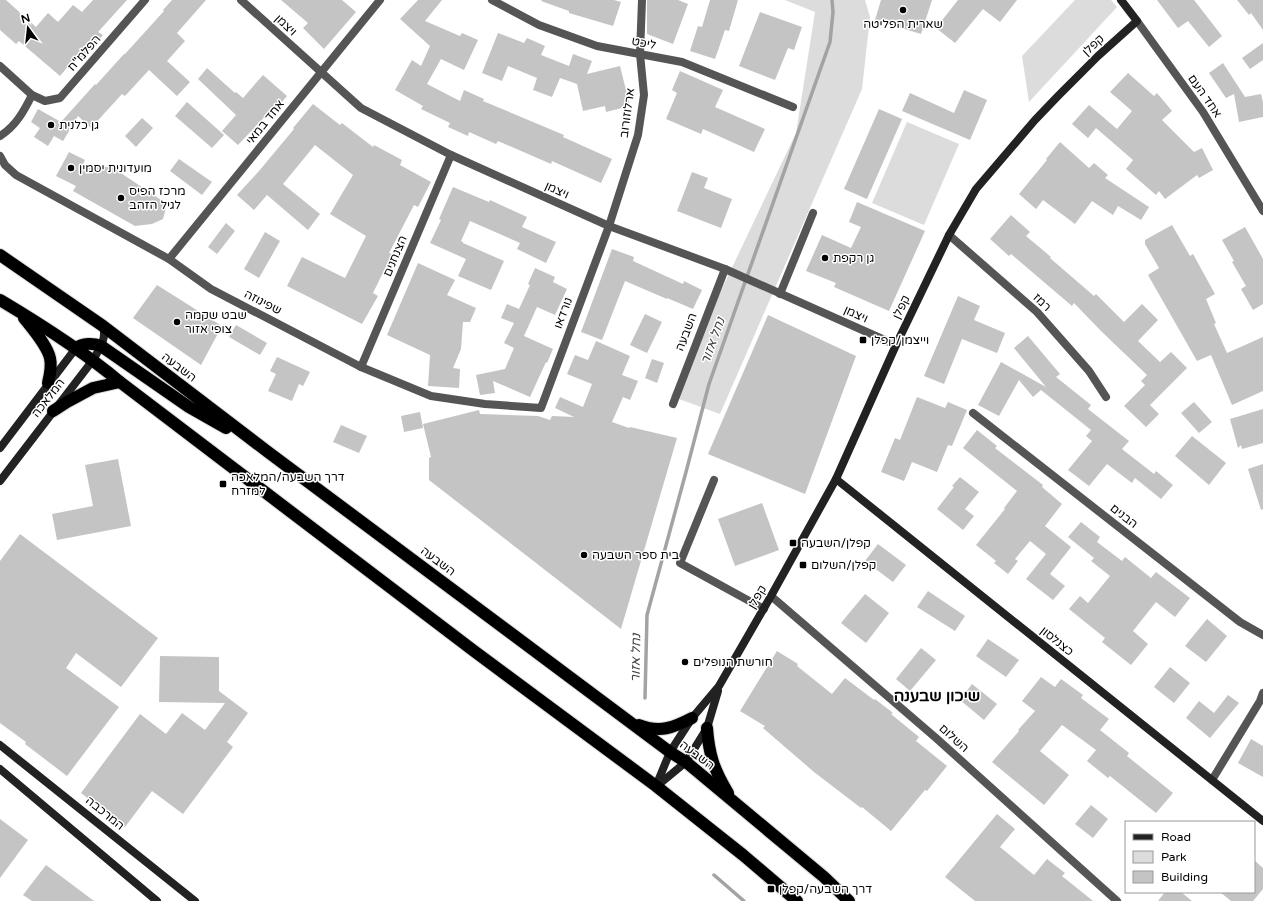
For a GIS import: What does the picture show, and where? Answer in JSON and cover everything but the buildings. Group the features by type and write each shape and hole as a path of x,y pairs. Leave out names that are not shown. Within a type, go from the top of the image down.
{"highway":[{"name":"השבעה","path":"0,255 103,326 268,452 670,752 686,762 824,877 849,901"},
{"path":"0,300 93,360 462,641 656,786 743,855 797,901"},
{"path":"20,312 50,356 51,368 48,383"},
{"path":"76,348 89,344 101,346 189,407 268,452"},
{"path":"53,411 92,388 120,382"},
{"path":"631,723 644,728 657,730 670,728 692,718"},
{"path":"707,728 708,747 715,769 731,800"}],"street":[{"name":"הפלמ\"ח","path":"32,95 45,101 60,98 145,0"},
{"name":"ויצמן","path":"241,0 361,108 451,156 609,226 725,269 896,345"},
{"name":"אחד במאי","path":"169,259 380,0"},
{"name":"ליכט","path":"492,0 539,25 597,46 682,62 793,107"},
{"name":"ארלוזורוב","path":"609,226 638,135 644,95 640,54 642,0"},
{"name":"אחד העם","path":"1120,0 1137,20 1203,112 1263,212"},
{"name":"קפלן","path":"656,786 670,752 692,718 719,686 764,609 836,479 896,345 949,235 976,189 1034,120 1098,56 1137,20"},
{"path":"0,66 32,95 15,124 0,136"},
{"name":"שפינוזה","path":"0,156 5,165 16,175 169,259 211,289 361,367 431,396 485,404 541,408"},
{"name":"הצנחנים","path":"361,367 451,156"},
{"path":"780,294 813,213"},
{"name":"נורדאו","path":"541,408 609,226"},
{"name":"רמז","path":"949,235 1037,312 1089,371 1106,397"},
{"name":"השבעה","path":"672,404 725,269"},
{"name":"המלאכה","path":"0,481 93,360 105,336 103,326"},
{"name":"המלאכה","path":"0,448 76,348"},
{"name":"הבנים","path":"973,413 1240,622 1263,635"},
{"name":"כצנלסון","path":"836,479 1263,820"},
{"path":"714,480 680,563 764,609"},
{"name":"השלום","path":"771,596 936,738 1117,901"},
{"name":"קפלן","path":"656,786 686,762 707,728 719,686"},
{"path":"1212,780 1260,701 1263,693"},
{"name":"המרכבה","path":"0,745 195,901"},
{"path":"0,769 157,901"}],"green space":[{"path":"785,0 865,0 870,17 862,89 720,414 671,396 796,133 815,12"},
{"path":"1075,0 1111,0 1117,7 1029,102 1022,56"},
{"path":"907,122 959,144 924,225 872,203"}],"waterway":[{"name":"נחל אזור","path":"645,698 647,615 709,384 830,42 833,12 832,0"},
{"name":"נחל אזור","path":"714,875 744,901"}],"place":[{"name":"שארית הפליטה","path":"903,10"},
{"name":"גן כלנית","path":"51,125"},
{"name":"מועדונית יסמין","path":"71,168"},
{"name":"מרכז הפיס לגיל הזהב","path":"121,198"},
{"name":"גן רקפת","path":"825,258"},
{"name":"שבט שקמה צופי אזור","path":"177,322"},
{"name":"וייצמן/קפלן","path":"863,340"},
{"name":"דרך השבעה/המלאכה למזרח","path":"223,484"},
{"name":"קפלן/השבעה","path":"793,543"},
{"name":"בית ספר השבעה","path":"584,555"},
{"name":"קפלן/השלום","path":"803,565"},
{"name":"חורשת הנופלים","path":"685,662"},
{"name":"דרך השבעה/קפלן","path":"771,889"}],"district":[{"name":"שיכון שבענה","path":"937,696"}]}
